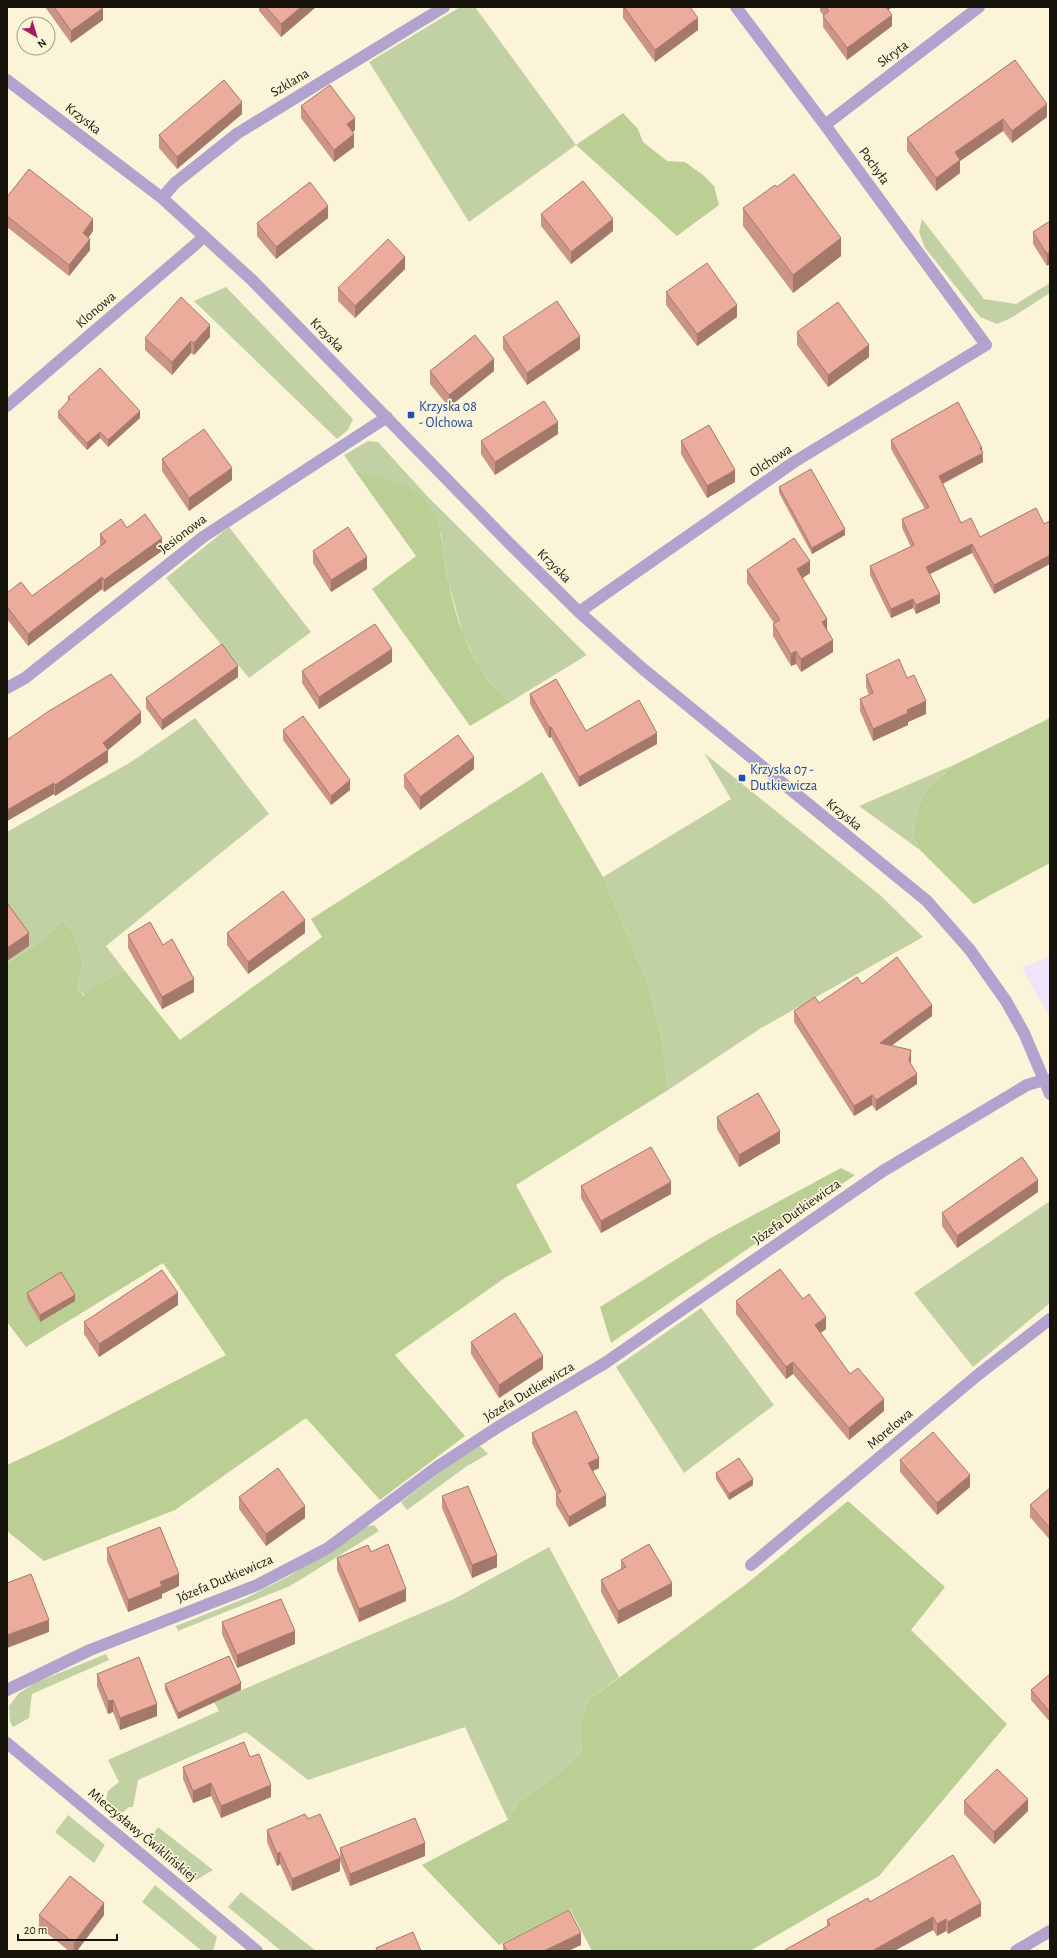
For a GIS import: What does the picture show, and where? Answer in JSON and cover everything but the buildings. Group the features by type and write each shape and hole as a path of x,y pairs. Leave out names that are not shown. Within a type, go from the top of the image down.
{"street":[{"name":"Szklana","path":"162,198 175,183 238,132 444,7"},
{"name":"Pochyła","path":"736,7 825,125 986,345"},
{"name":"Skryta","path":"825,125 979,7"},
{"name":"Krzyska","path":"7,80 162,198 252,280 579,612 661,684 927,901 970,950 989,975 1024,1033 1047,1080 1050,1094"},
{"name":"Klonowa","path":"7,406 204,237"},
{"name":"Olchowa","path":"579,612 794,462 986,345"},
{"name":"Jesionowa","path":"7,688 25,678 203,537 387,417"},
{"name":"Józefa Dutkiewicza","path":"7,1690 90,1650 257,1585 328,1548 438,1467 498,1427 605,1363 883,1171 1027,1085 1047,1080"},
{"name":"Morelowa","path":"751,1565 979,1374 1050,1319"},
{"name":"Mieczysławy Ćwiklińskiej","path":"7,1743 257,1951"},
{"path":"1016,1951 1050,1931"}],"shaded area":[{"path":"1050,956 1050,1018 1022,968"}],"green space":[{"path":"460,7 475,7 576,145 469,222 369,62"},
{"path":"623,113 638,129 643,142 667,161 685,162 703,175 714,186 719,205 677,236 576,145"},
{"path":"922,219 984,299 1016,304 1050,283 1050,293 1011,318 997,324 980,317 925,248 919,232"},
{"path":"226,287 353,419 348,430 337,439 194,301"},
{"path":"368,441 378,442 428,497 587,655 510,702 498,692 479,668 463,635 448,581 441,534 388,481 355,471 344,455"},
{"path":"355,471 408,487 423,499 436,519 440,530 448,580 456,614 468,647 476,663 486,677 510,702 470,726 372,589 416,556"},
{"path":"229,527 311,632 249,678 166,578"},
{"path":"195,718 269,814 106,946 125,971 104,980 85,996 77,987 83,964 74,932 62,920 43,939 7,964 7,832 131,762"},
{"path":"1050,718 1050,863 974,904 920,850 913,835 917,810 927,788 956,764"},
{"path":"704,753 880,895 923,937 761,1028 668,1090 661,1036 647,982 603,877 731,799"},
{"path":"956,764 927,788 917,810 913,835 920,850 859,806"},
{"path":"542,772 603,877 647,982 661,1036 668,1090 516,1185 552,1252 506,1277 395,1355 465,1436 380,1500 306,1418 175,1510 44,1561 7,1531 7,1465 61,1440 226,1355 163,1263 26,1347 7,1322 7,964 43,939 62,920 74,932 83,964 77,987 84,996 104,980 125,971 180,1040 322,937 311,919"},
{"path":"841,1168 855,1175 611,1343 600,1307 707,1240"},
{"path":"1050,1201 1050,1303 973,1367 914,1293"},
{"path":"701,1308 774,1405 684,1473 616,1367"},
{"path":"480,1446 488,1454 467,1466 407,1510 401,1502 451,1464"},
{"path":"848,1501 945,1587 911,1630 1007,1724 879,1876 750,1951 592,1951 570,1909 499,1945 422,1865 508,1820 519,1802 563,1770 582,1751 579,1724 590,1699 745,1585"},
{"path":"374,1525 379,1531 290,1586 178,1631 176,1626 246,1598 291,1575 364,1527"},
{"path":"549,1547 619,1677 590,1699 579,1724 582,1751 563,1770 519,1802 508,1820 465,1727 308,1780 246,1732 138,1780 133,1807 129,1807 121,1814 106,1799 108,1791 119,1782 108,1760 219,1711 214,1702 454,1599"},
{"path":"106,1654 109,1660 32,1694 29,1718 13,1727 10,1722 9,1706 19,1693 37,1682"},
{"path":"68,1815 105,1845 94,1863 55,1832"},
{"path":"158,1827 213,1870 196,1880 147,1842"},
{"path":"155,1885 217,1937 213,1951 202,1951 142,1902"},
{"path":"241,1892 316,1951 281,1951 228,1907"}],"place":[{"name":"Krzyska 08 - Olchowa","path":"411,415"},
{"name":"Krzyska 07 - Dutkiewicza","path":"742,778"}]}
